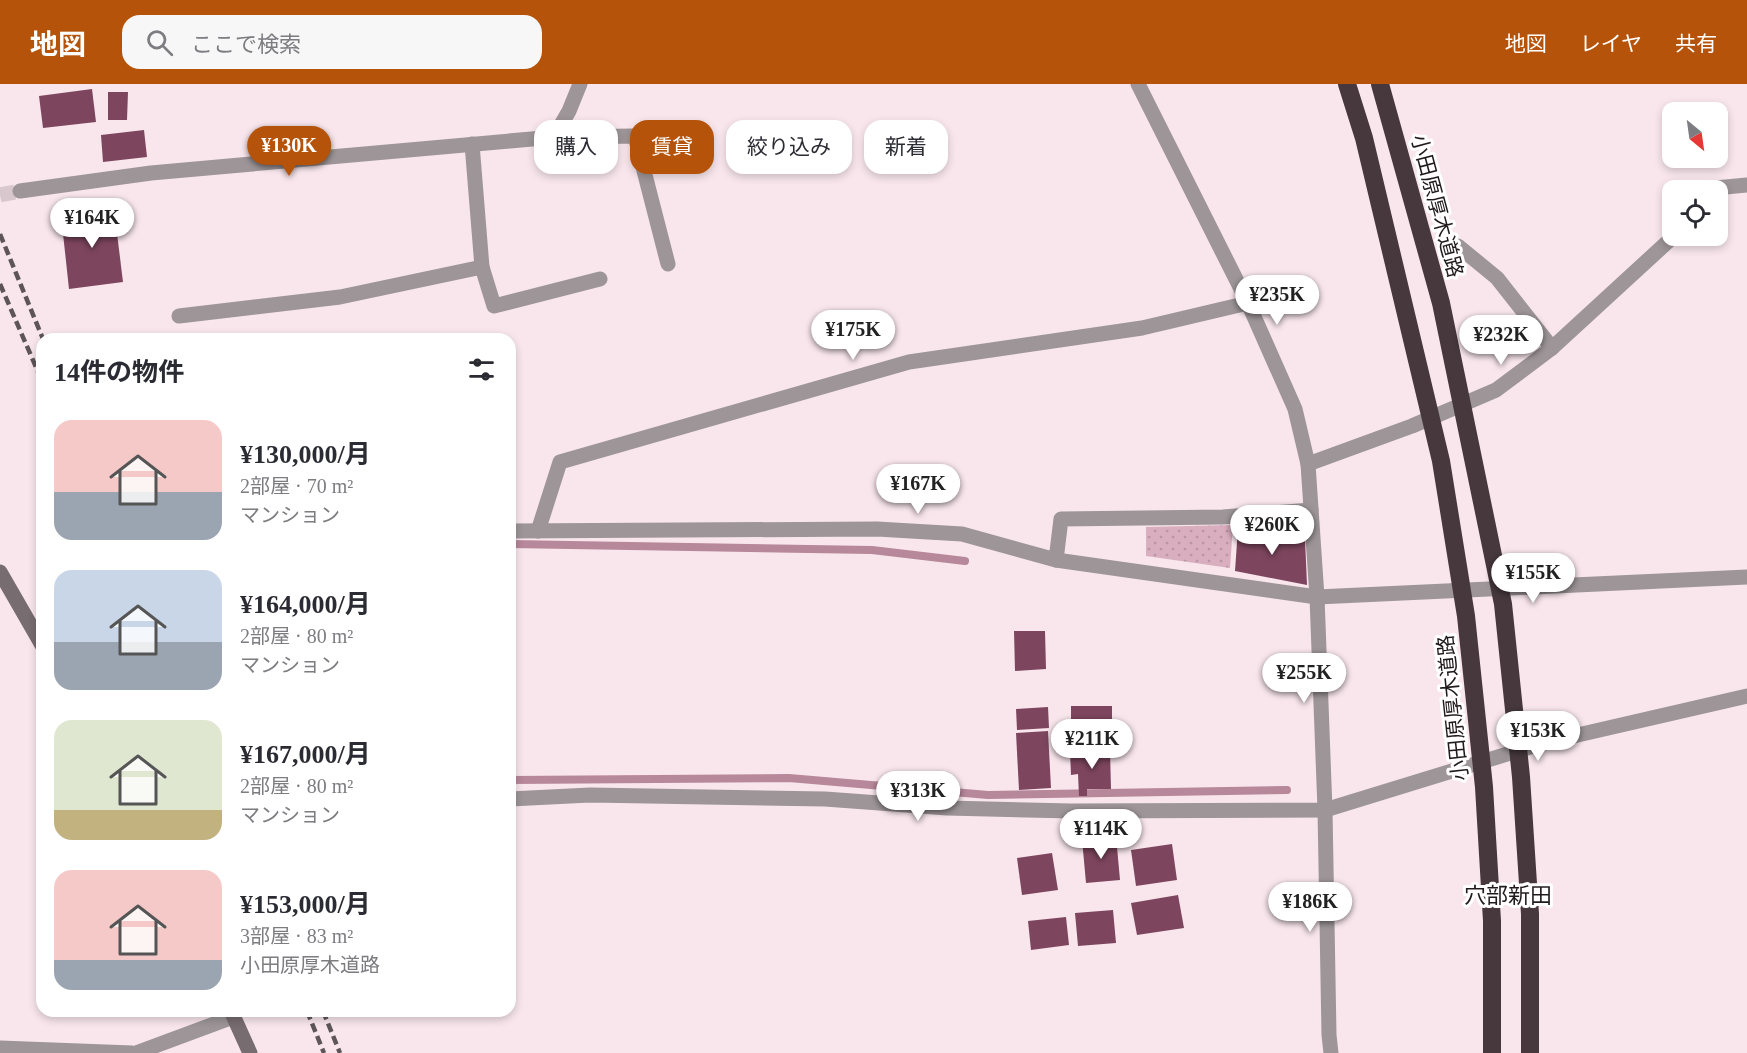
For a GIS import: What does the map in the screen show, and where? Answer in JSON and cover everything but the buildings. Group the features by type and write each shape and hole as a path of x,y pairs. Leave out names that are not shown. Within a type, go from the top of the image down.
{"highway":[{"name":"小田原厚木道路","path":"1347,84 1364,138 1441,461 1466,616 1484,787 1492,921 1492,1053"},
{"name":"小田原厚木道路","path":"1380,84 1441,303 1503,604 1521,777 1530,914 1530,1053"}],"main road":[{"path":"0,572 36,635"},
{"path":"233,1017 250,1053"}],"street":[{"path":"565,120 580,84"},
{"path":"1138,84 1248,303 1295,409 1308,464 1317,597 1331,1053"},
{"path":"618,136 635,136 668,264"},
{"path":"20,191 151,174 534,139"},
{"path":"472,144 482,267 494,306 600,279"},
{"path":"1728,187 1747,185"},
{"path":"1458,246 1497,279 1552,348"},
{"path":"1308,464 1412,426 1496,390 1552,348 1663,246"},
{"path":"178,316 340,297 482,267"},
{"path":"538,531 560,462 909,362 1142,328 1248,303"},
{"path":"1056,560 1061,519 1223,517 1311,510"},
{"path":"516,531 898,531 962,534 1056,560 1317,597 1747,577"},
{"path":"516,799 590,795 825,799 947,808 1071,811 1325,810 1543,743 1747,696"},
{"path":"0,1048 134,1053 224,1017"}],"shaded area":[{"path":"1233,525 1230,568 1146,556 1146,527"}],"waterway":[{"path":"516,544 872,550 965,561"},
{"path":"516,780 789,778 988,795 1287,790"}],"tunnel":[{"path":"0,195 20,191"}],"railway":[{"path":"0,234 41,333"},
{"path":"0,284 36,367"},
{"path":"309,1017 324,1053"},
{"path":"325,1017 340,1053"}],"district":[{"name":"穴部新田","path":"1508,895"}]}
